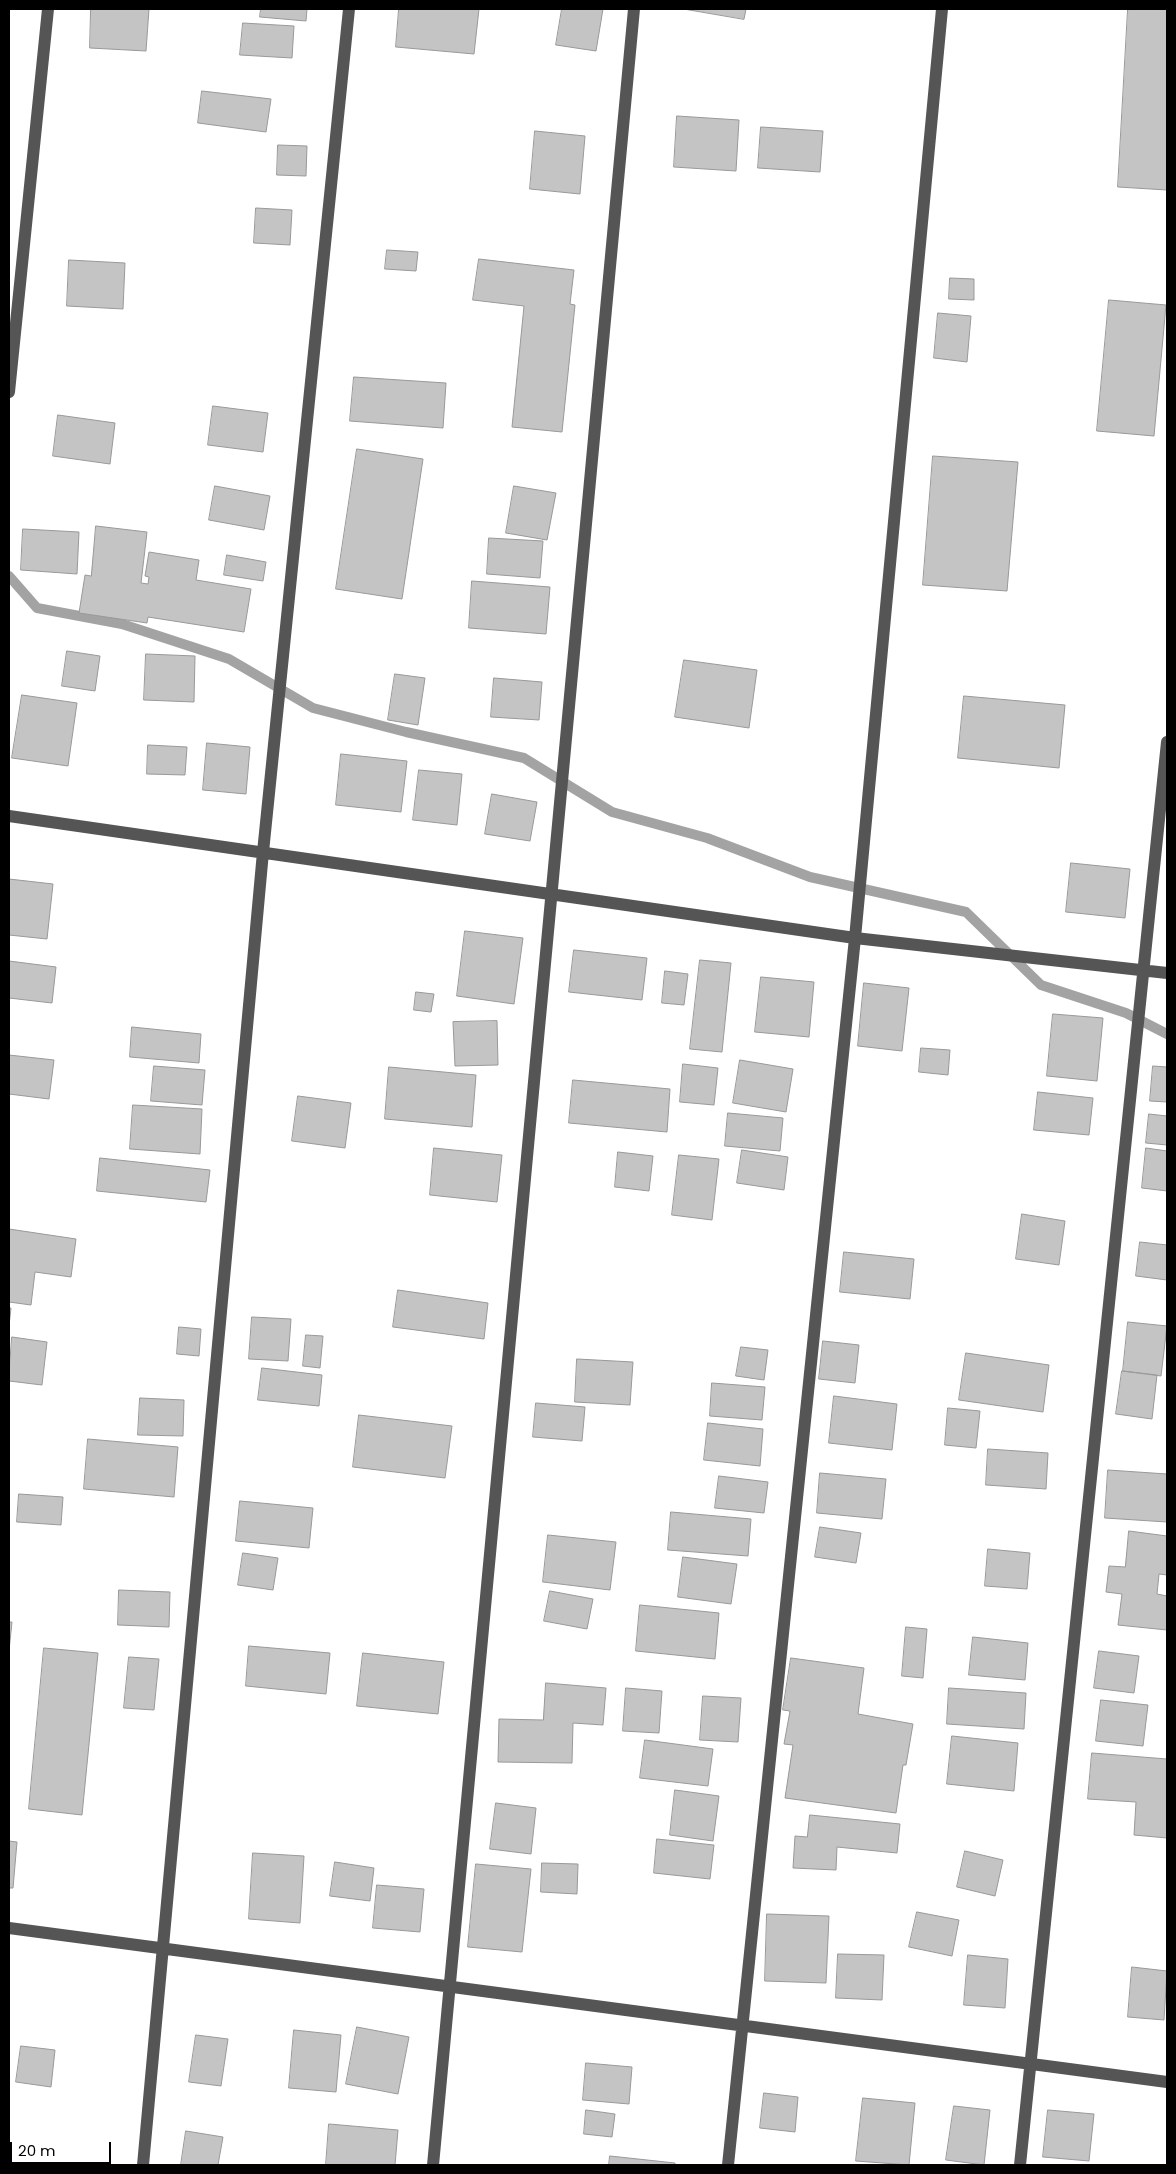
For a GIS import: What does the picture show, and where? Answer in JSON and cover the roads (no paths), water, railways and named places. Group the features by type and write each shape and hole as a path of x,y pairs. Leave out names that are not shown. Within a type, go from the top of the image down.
{"street":[{"path":"9,392 48,9"},
{"path":"143,2165 161,1949 263,852 350,9"},
{"path":"433,2165 634,9"},
{"path":"728,2165 855,938 942,9"},
{"path":"1020,2165 1167,742"},
{"path":"9,816 855,938 1167,973"},
{"path":"9,1928 1167,2082"}],"waterway":[{"path":"9,576 37,608 122,624 229,659 313,708 406,732 524,758 612,812 707,838 810,877 966,912 1041,985 1126,1013 1167,1034"}]}
